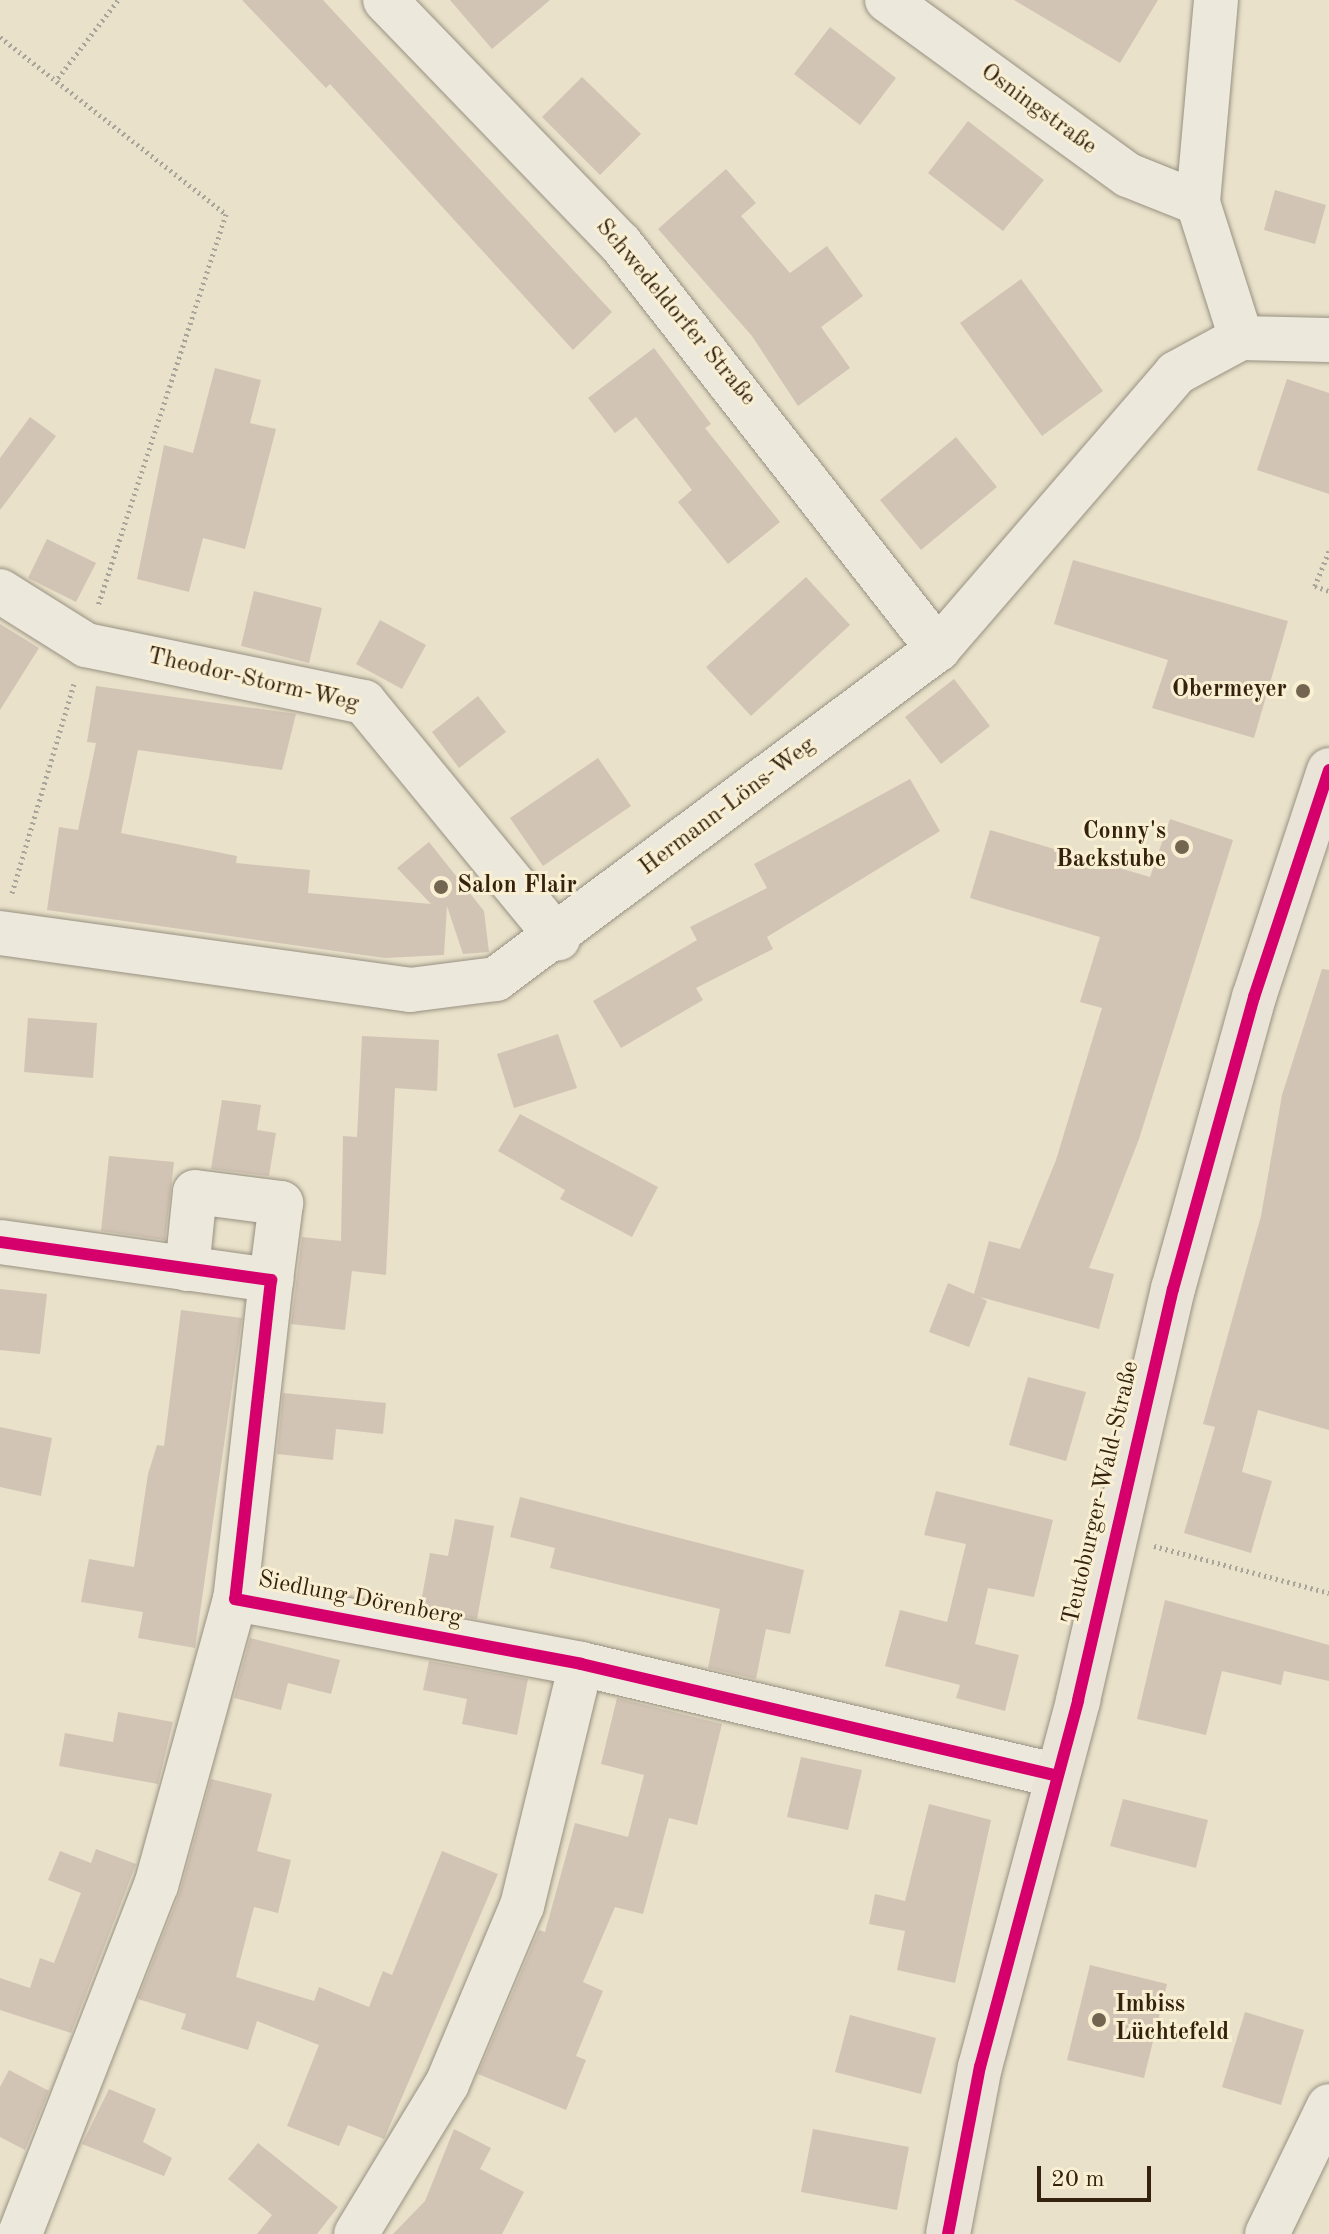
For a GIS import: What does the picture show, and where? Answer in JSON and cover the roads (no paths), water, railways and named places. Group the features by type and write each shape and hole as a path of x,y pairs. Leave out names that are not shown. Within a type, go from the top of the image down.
{"main road":[{"name":"Teutoburger-Wald-Straße","path":"948,2234 980,2067 1055,1775 1078,1700 1111,1535 1250,1013 1329,770"}],"street":[{"name":"Schwedeldorfer Straße","path":"385,0 620,243 938,649"},
{"name":"Osningstraße","path":"887,0 1128,175 1198,203"},
{"path":"1216,0 1198,203 1241,338"},
{"name":"Hermann-Löns-Weg","path":"0,934 410,990 496,979 558,938 938,649 1176,373 1241,338 1329,340"},
{"name":"Theodor-Storm-Weg","path":"0,591 86,645 364,702 558,938"},
{"name":"Siedlung Dörenberg","path":"20,2234 156,1885 235,1599 281,1203 195,1192 187,1269"},
{"path":"0,1242 271,1280"},
{"name":"Siedlung Dörenberg","path":"235,1599 581,1664 1055,1775"},
{"path":"356,2234 447,2084 522,1906 581,1664"},
{"path":"1267,2234 1329,2106"}],"place":[{"name":"Obermeyer","path":"1303,691"},
{"name":"Conny's Backstube","path":"1182,847"},
{"name":"Salon Flair","path":"441,887"},
{"name":"Imbiss Lüchtefeld","path":"1099,2020"}]}
